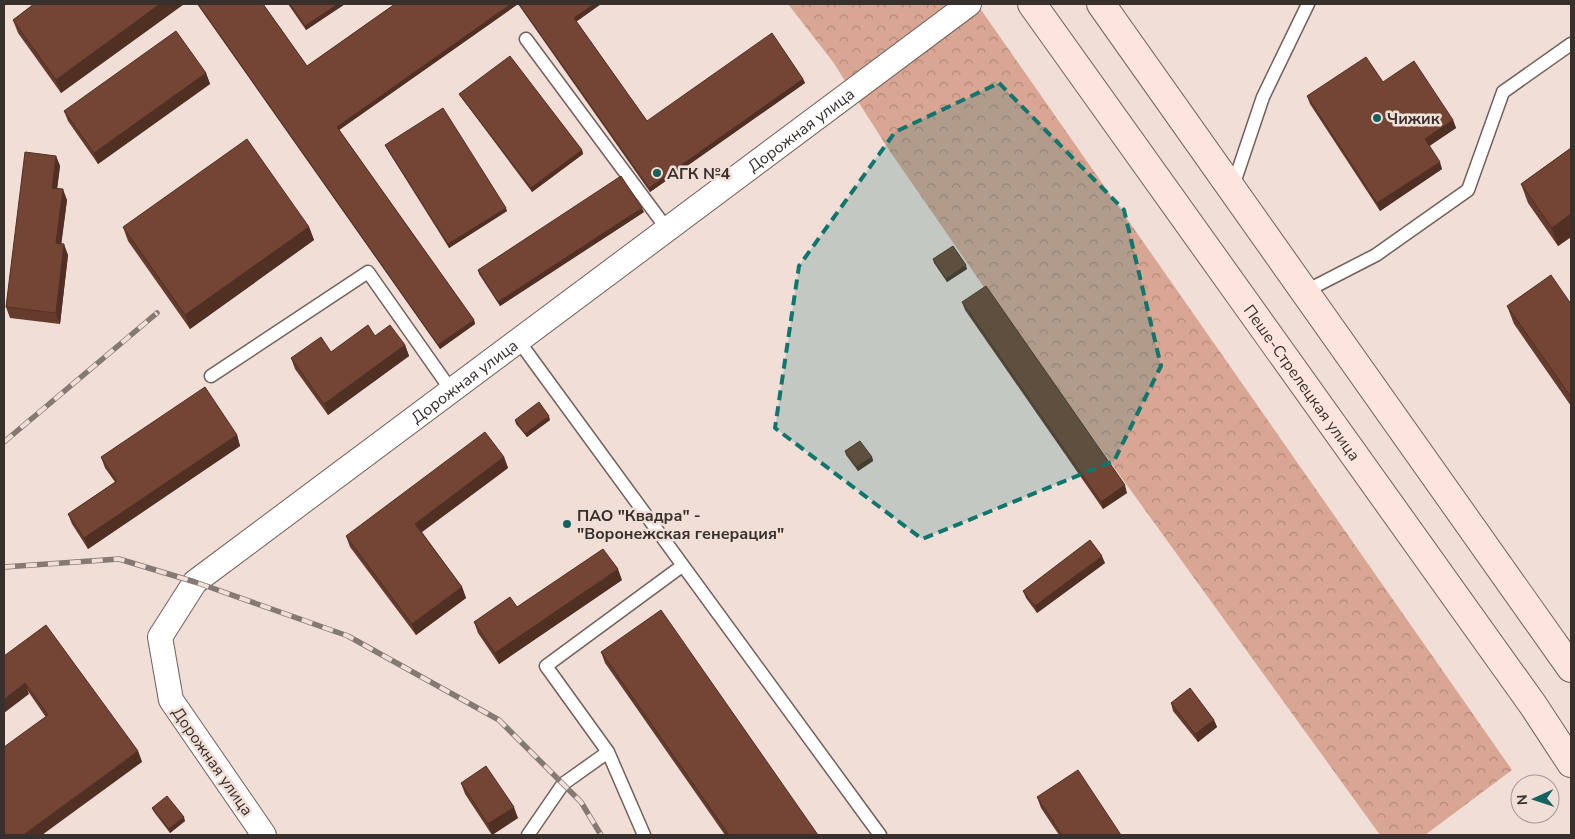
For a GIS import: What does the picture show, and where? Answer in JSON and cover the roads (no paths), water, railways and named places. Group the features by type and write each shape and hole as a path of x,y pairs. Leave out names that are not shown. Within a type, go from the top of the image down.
{"main road":[{"name":"Пеше-Стрелецкая улица","path":"1032,4 1533,705 1571,763"},
{"path":"1102,4 1304,292 1568,657"}],"street":[{"name":"Дорожная улица","path":"264,835 171,700 160,638 195,582 968,4"}],"lane":[{"path":"1232,189 1263,97 1308,4"},
{"path":"526,40 668,229"},
{"path":"1304,292 1376,255 1468,190 1503,92 1571,44"},
{"path":"211,376 368,272 451,390"},
{"path":"518,340 880,835"},
{"path":"644,835 608,752 546,666 682,566"},
{"path":"528,835 564,784 608,752"}],"railway":[{"path":"4,442 157,313"},
{"path":"4,567 119,559 195,582 348,636 499,720 581,802 601,835"}],"place":[{"name":"Чижик","path":"1377,118"},
{"name":"АГК №4","path":"657,173"},
{"name":"ПАО \"Квадра\" - \"Воронежская генерация\"","path":"567,524"}]}
